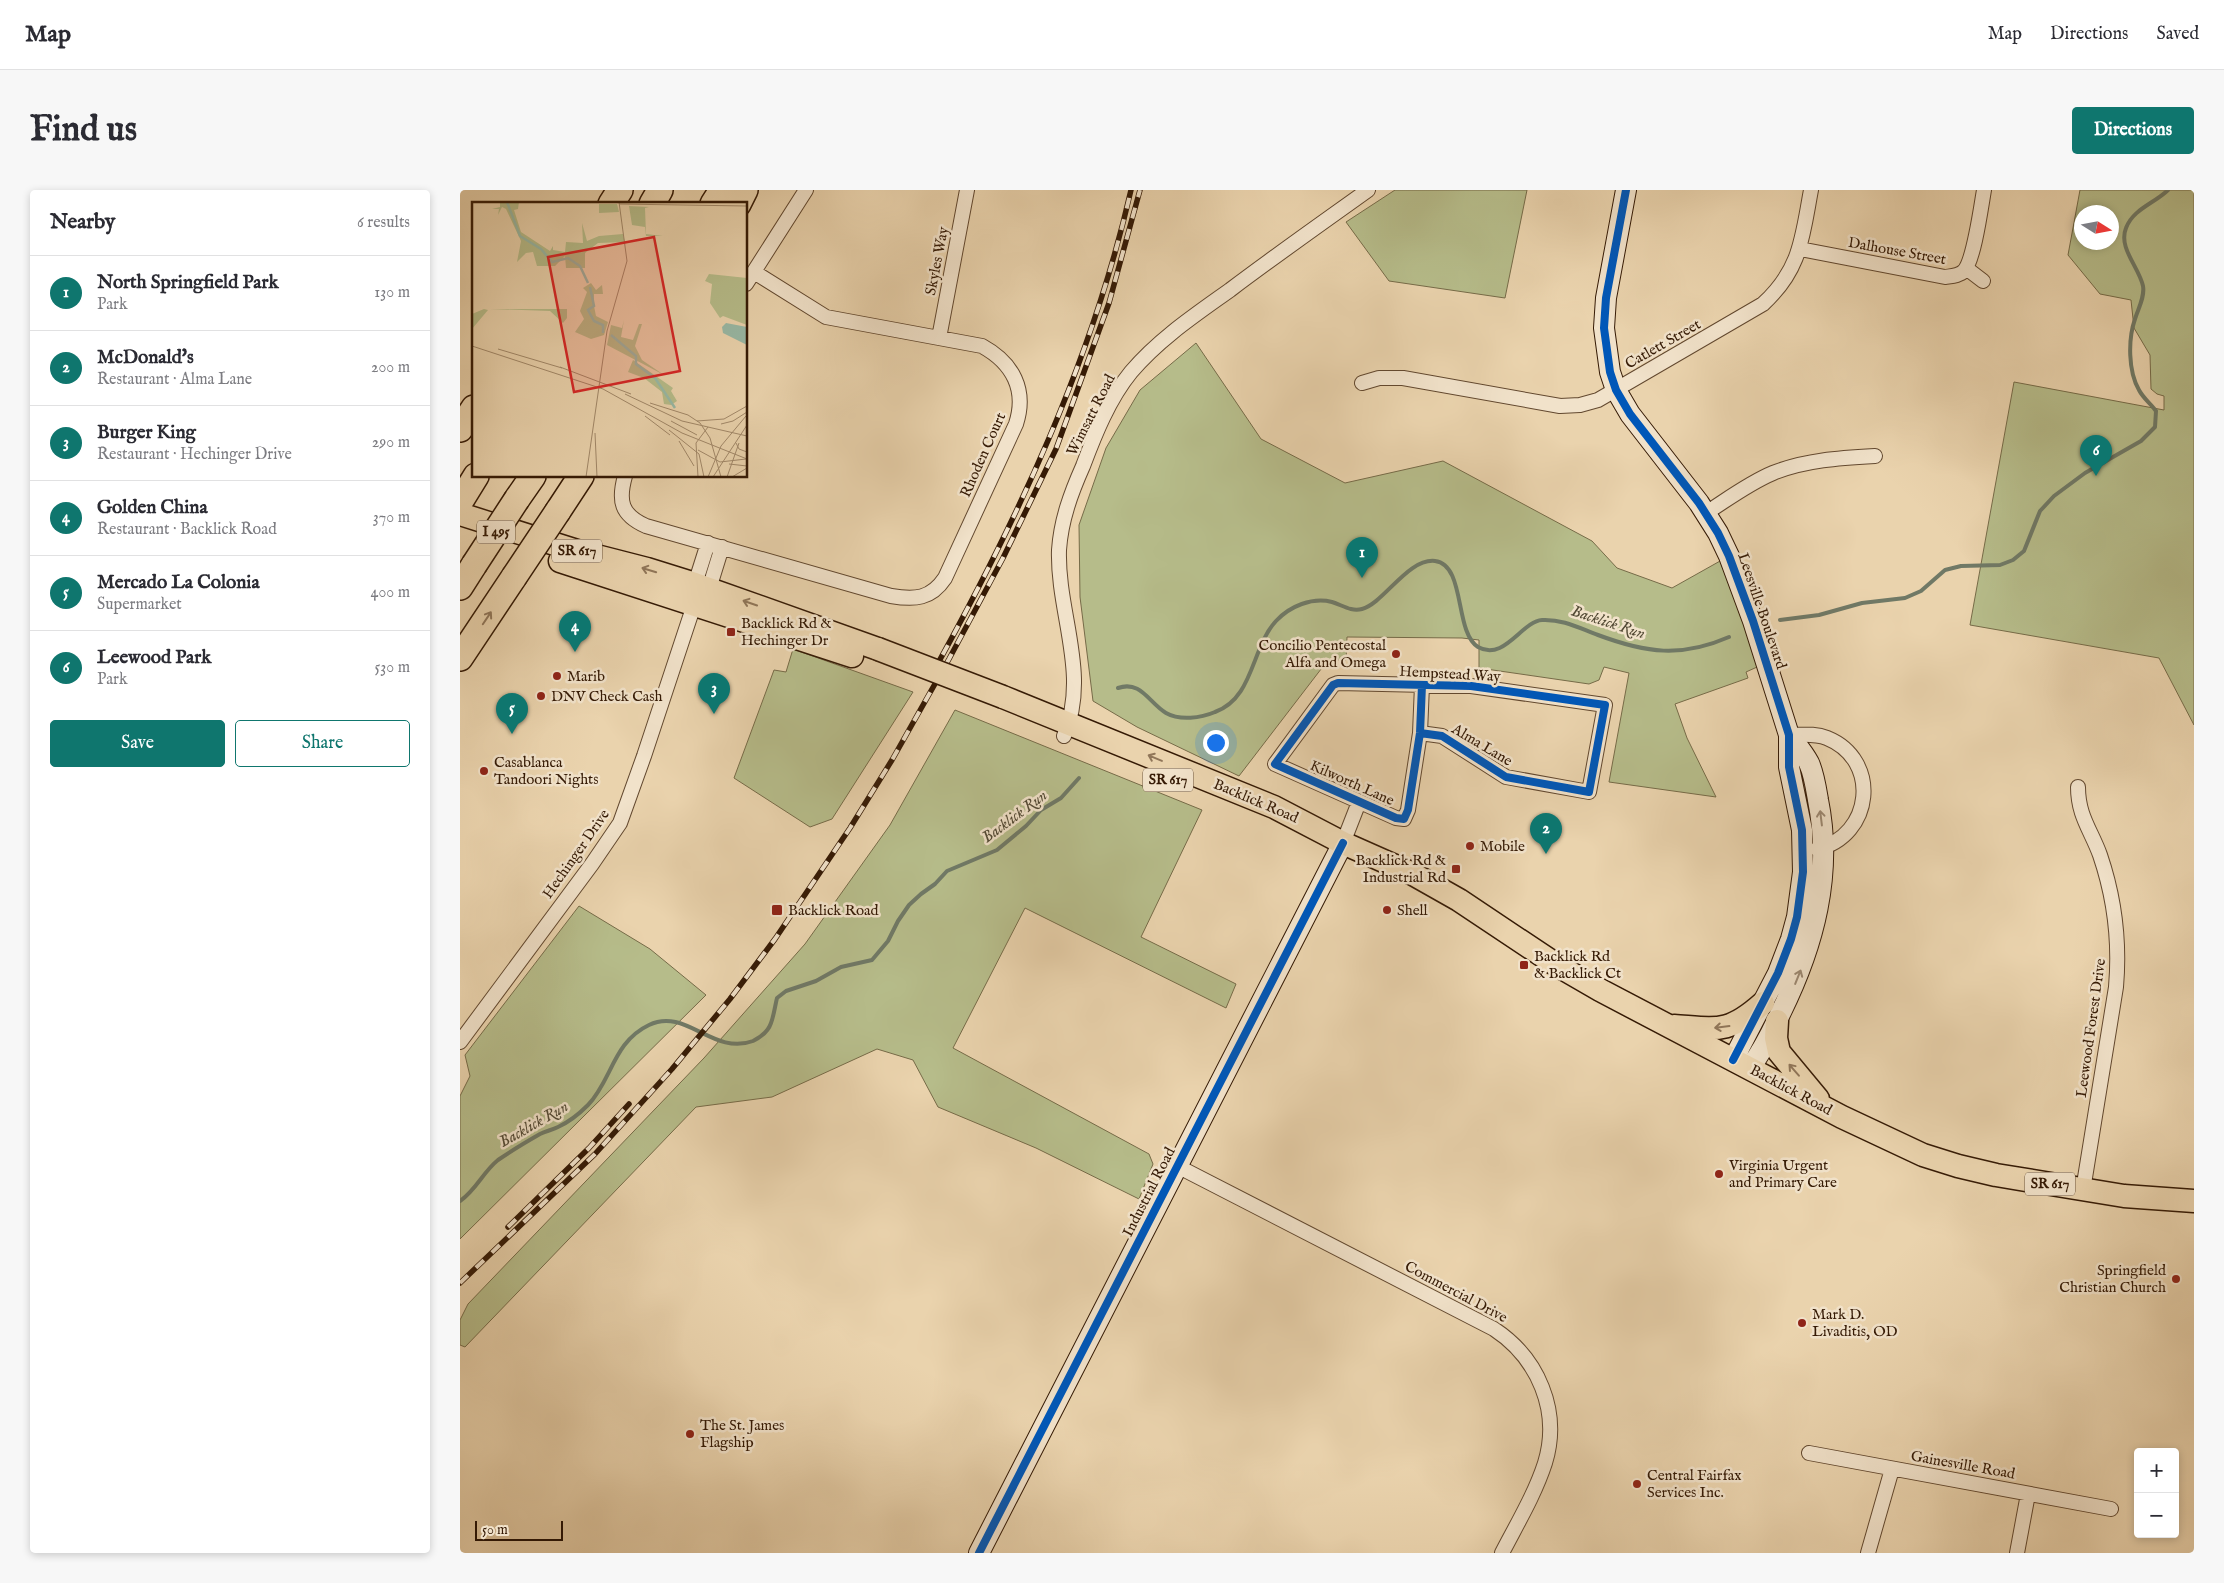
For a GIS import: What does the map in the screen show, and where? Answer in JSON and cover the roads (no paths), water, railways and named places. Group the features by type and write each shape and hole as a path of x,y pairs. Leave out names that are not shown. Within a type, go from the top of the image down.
{"highway":[{"path":"612,202 620,190"},
{"path":"653,202 660,190"},
{"path":"714,202 722,190"},
{"path":"739,202 745,190"},
{"path":"460,429 472,411"},
{"name":"I 495","path":"465,579 532,478"},
{"path":"460,658 580,478"}],"main road":[{"name":"Backlick Road","path":"460,514 577,551 647,569 700,593 875,656 1066,730 1274,824 1343,843 1427,881 1514,935 1556,964 1666,1026 1889,1141 1958,1166 1996,1175 2124,1196 2194,1201"},
{"name":"Backlick Road","path":"460,530 700,593"},
{"path":"1666,1026 1710,1028 1730,1026 1746,1018 1763,1003"},
{"path":"1777,1021 1776,1038 1779,1052 1825,1108"}],"street":[{"path":"750,278 806,190"},
{"name":"Skyles Way","path":"938,338 967,190"},
{"name":"Wimsatt Road","path":"1066,730 1074,705 1074,673 1060,575 1062,526 1070,497 1108,410 1130,374 1178,327 1368,190"},
{"name":"Leesville Boulevard","path":"1626,190 1605,313 1607,359 1616,390 1630,414 1706,513 1718,533 1737,574 1789,735 1789,767 1799,810 1804,852 1797,917 1791,939 1763,1003 1742,1064"},
{"name":"Catlett Street","path":"1362,383 1379,378 1403,378 1560,406 1580,405 1598,400 1763,304 1778,291 1788,276 1800,249 1811,190"},
{"name":"Dalhouse Street","path":"1800,249 1946,277 1962,273 1972,252 1984,190"},
{"path":"1966,268 1983,282"},
{"name":"Rhoden Court","path":"708,544 891,596 921,598 935,590 945,578 1016,424 1021,405 1020,392 1015,378 999,358 982,346 826,317 750,278"},
{"path":"1706,513 1758,480 1786,468 1842,458 1875,456"},
{"path":"625,478 621,497 622,506 634,521 708,544 700,593"},
{"path":"700,593 722,547"},
{"name":"Hechinger Drive","path":"460,1042 592,864 620,823 700,593"},
{"name":"Hempstead Way","path":"1275,764 1333,685 1338,683 1472,686 1605,705 1590,792"},
{"name":"Kilworth Lane","path":"1275,764 1396,818 1404,819 1408,810 1420,733 1422,685"},
{"name":"Alma Lane","path":"1420,733 1442,736 1506,777 1590,792"},
{"path":"1789,735 1814,735 1834,741 1848,753 1861,774 1864,798 1856,822 1846,835 1825,847 1804,852"},
{"name":"Leesville Boulevard","path":"1742,1064 1763,1049 1796,983 1812,935 1822,880 1825,847 1821,813 1810,764 1789,735"},
{"name":"Leewood Forest Drive","path":"2078,788 2078,803 2082,816 2100,853 2110,887 2116,917 2118,955 2116,987 2083,1190"},
{"name":"Kilworth Lane","path":"1343,843 1359,802"},
{"name":"Industrial Road","path":"979,1553 1343,843"},
{"name":"Commercial Drive","path":"1177,1166 1494,1329 1523,1354 1536,1372 1547,1401 1550,1431 1549,1446 1538,1480 1502,1553"},
{"name":"Gainesville Road","path":"1809,1453 2111,1509"},
{"path":"1868,1553 1892,1469"},
{"path":"2017,1553 2028,1494"}],"waterway":[{"name":"Backlick Run","path":"1780,620 1819,615 1862,603 1905,598 1921,591 1945,570 1961,566 2000,565 2013,560 2024,551 2040,511 2054,496 2085,473 2141,441 2155,427 2156,411 2139,390 2131,364 2131,336 2142,299 2143,286 2127,250 2124,235 2129,221 2139,211 2168,190"},
{"name":"Backlick Run","path":"1118,688 1126,686 1139,690 1160,709 1172,716 1184,718 1197,717 1215,712 1228,705 1237,696 1245,684 1268,632 1276,621 1288,611 1302,604 1317,601 1332,602 1354,610 1362,609 1379,599 1415,566 1435,561 1445,565 1451,574 1456,586 1466,628 1471,639 1478,647 1487,650 1496,649 1504,645 1527,627 1542,620 1564,622 1632,646 1663,651 1695,648 1729,637"},
{"name":"Backlick Run","path":"460,1201 471,1192 498,1160 540,1134 566,1123 585,1108 603,1084 620,1051 637,1032 649,1025 662,1021 675,1022 725,1042 739,1044 753,1041 764,1034 770,1026 777,998 786,991 816,981 841,967 872,960 888,941 909,905 935,884 947,871 997,850 1026,826 1041,810 1061,798 1079,778"}],"railway":[{"path":"932,674 993,558 1049,439 1095,316 1115,254 1131,190"},
{"path":"460,1283 595,1154 672,1069 730,999 775,939 850,828 892,760 949,659 1003,558 1056,449 1109,303 1140,190"},
{"path":"508,1227 589,1148 629,1104"}],"place":[{"name":"Leewood Park","path":"2096,476"},
{"name":"North Springfield Park","path":"1362,578"},
{"name":"Backlick Rd & Hechinger Dr","path":"731,632"},
{"name":"Golden China","path":"575,652"},
{"name":"Concilio Pentecostal Alfa and Omega","path":"1396,654"},
{"name":"Marib","path":"557,676"},
{"name":"DNV Check Cash","path":"541,696"},
{"name":"Burger King","path":"714,714"},
{"name":"Mercado La Colonia","path":"512,734"},
{"name":"Casablanca Tandoori Nights","path":"484,771"},
{"name":"Mobile","path":"1470,846"},
{"name":"McDonald's","path":"1546,854"},
{"name":"Backlick Rd & Industrial Rd","path":"1456,869"},
{"name":"Backlick Road","path":"777,910"},
{"name":"Shell","path":"1387,910"},
{"name":"Backlick Rd & Backlick Ct","path":"1524,965"},
{"name":"Virginia Urgent and Primary Care","path":"1719,1174"},
{"name":"Springfield Christian Church","path":"2176,1279"},
{"name":"Mark D. Livaditis, OD","path":"1802,1323"},
{"name":"The St. James Flagship","path":"690,1434"},
{"name":"Central Fairfax Services Inc.","path":"1637,1484"}]}
